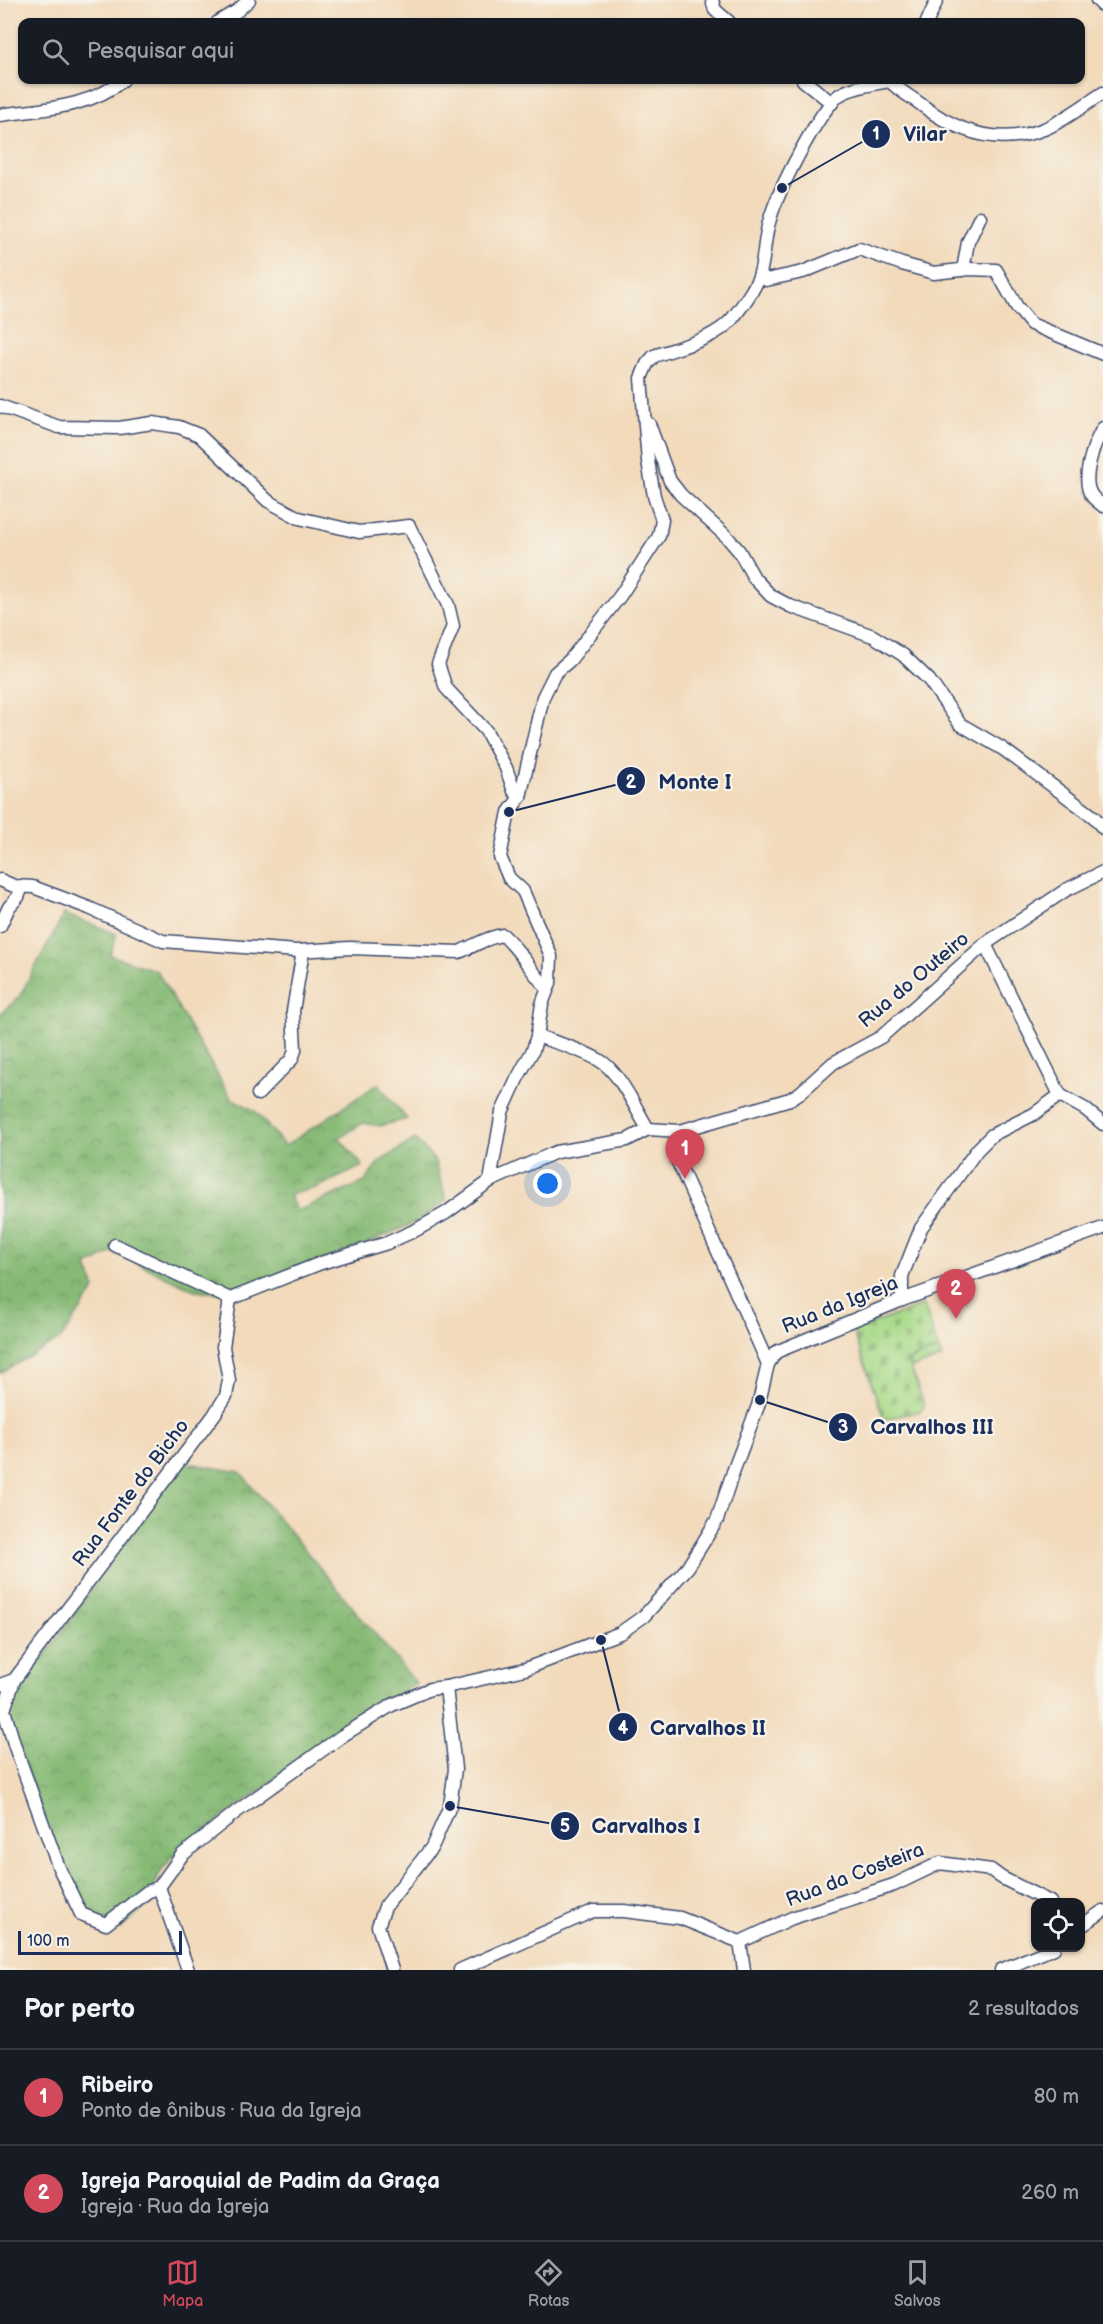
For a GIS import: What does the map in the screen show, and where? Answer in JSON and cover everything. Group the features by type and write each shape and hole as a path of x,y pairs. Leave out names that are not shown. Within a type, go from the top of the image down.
{"street":[{"path":"225,18 249,0"},
{"path":"712,0 715,10 724,18"},
{"path":"929,18 937,0"},
{"path":"1097,0 1103,6"},
{"path":"0,115 74,104 99,95 117,84"},
{"path":"809,84 832,103"},
{"path":"490,1181 502,1112 533,1050 537,1036 542,1004 548,989 551,957 523,891 509,879 500,857 509,812 520,797 543,697 555,674 570,660 620,596 659,536 662,520 654,496 648,461 641,378 646,364 654,356 714,333 731,321 760,274 770,219 782,188 821,115 839,95 874,84"},
{"path":"894,84 898,91 912,98 942,120 988,137 1023,135 1045,129 1103,93"},
{"path":"963,270 965,250 980,217"},
{"path":"760,274 766,280 803,272 859,249 934,273 996,270 1017,307 1031,324 1103,354"},
{"path":"0,406 59,427 119,428 152,423 179,427 199,435 268,501 299,518 359,532 409,526 447,605 453,627 438,664 446,688 486,731 506,768 514,791 520,797"},
{"path":"644,408 670,481 681,495 727,537 739,551 754,578 771,596 790,606 873,636 903,655 929,680 960,724 1003,749 1094,817 1103,828"},
{"path":"1103,428 1092,449 1088,482 1091,496 1103,506"},
{"name":"Rua do Outeiro","path":"680,1131 694,1125 790,1099 801,1092 832,1063 881,1037 985,944 1066,890 1103,872"},
{"path":"0,880 14,886 33,887 89,908 163,941 303,951 350,948 459,952 474,947 489,937 503,935 515,946 539,981 548,989"},
{"path":"0,926 4,907 18,897 22,887"},
{"path":"985,944 1060,1095 1085,1109 1103,1124"},
{"path":"258,1094 292,1059 295,1050 294,1011 303,951"},
{"path":"537,1036 601,1060 620,1082 648,1129"},
{"path":"902,1300 902,1276 921,1228 977,1150 992,1135 1034,1114 1060,1095"},
{"path":"115,1245 230,1299 321,1263 387,1243 416,1230 446,1213 490,1181 556,1152 627,1140 648,1129 680,1131"},
{"name":"Rua da Igreja","path":"680,1131 676,1141 678,1162 768,1364"},
{"name":"Rua da Igreja","path":"768,1364 776,1352 902,1300 1103,1228"},
{"name":"Rua Fonte do Bicho","path":"14,1680 226,1396 229,1380 223,1347 230,1299"},
{"path":"14,1680 4,1710 59,1868 81,1914 106,1924 147,1892 159,1887 182,1856 236,1812 342,1736 392,1705 430,1689 525,1670 620,1633 644,1616 688,1567 717,1520 758,1406 768,1364"},
{"path":"0,1685 14,1680"},
{"path":"392,1970 378,1926 385,1907 432,1847 450,1806 455,1769 446,1687"},
{"name":"Rua da Costeira","path":"740,1942 792,1918 894,1885 940,1863 991,1870 1042,1898"},
{"path":"159,1887 188,1970"},
{"path":"460,1970 592,1911 624,1911 680,1918 740,1942 744,1970"},
{"path":"1085,1923 1103,1911"},
{"path":"1001,1970 1042,1952"}],"green space":[{"path":"64,914 117,934 110,955 157,971 231,1098 255,1111 285,1146 378,1084 407,1119 380,1126 363,1123 339,1138 363,1166 318,1187 289,1195 297,1211 365,1182 379,1162 415,1139 434,1160 447,1200 418,1221 371,1242 232,1294 195,1290 113,1252 87,1266 95,1289 61,1339 0,1373 0,1014 19,997"},
{"path":"924,1305 938,1349 908,1360 924,1405 921,1411 884,1419 853,1331"},
{"path":"938,1349 942,1358 911,1368 908,1359"},
{"path":"181,1462 240,1472 416,1683 358,1720 186,1844 159,1875 153,1891 153,1900 120,1929 81,1914 4,1710 14,1680 16,1697"}],"place":[{"name":"Vilar","path":"782,188"},
{"name":"Monte I","path":"509,812"},
{"name":"Ribeiro","path":"685,1179"},
{"name":"Igreja Paroquial de Padim da Graça","path":"956,1319"},
{"name":"Carvalhos III","path":"760,1400"},
{"name":"Carvalhos II","path":"601,1640"},
{"name":"Carvalhos I","path":"450,1806"}]}
